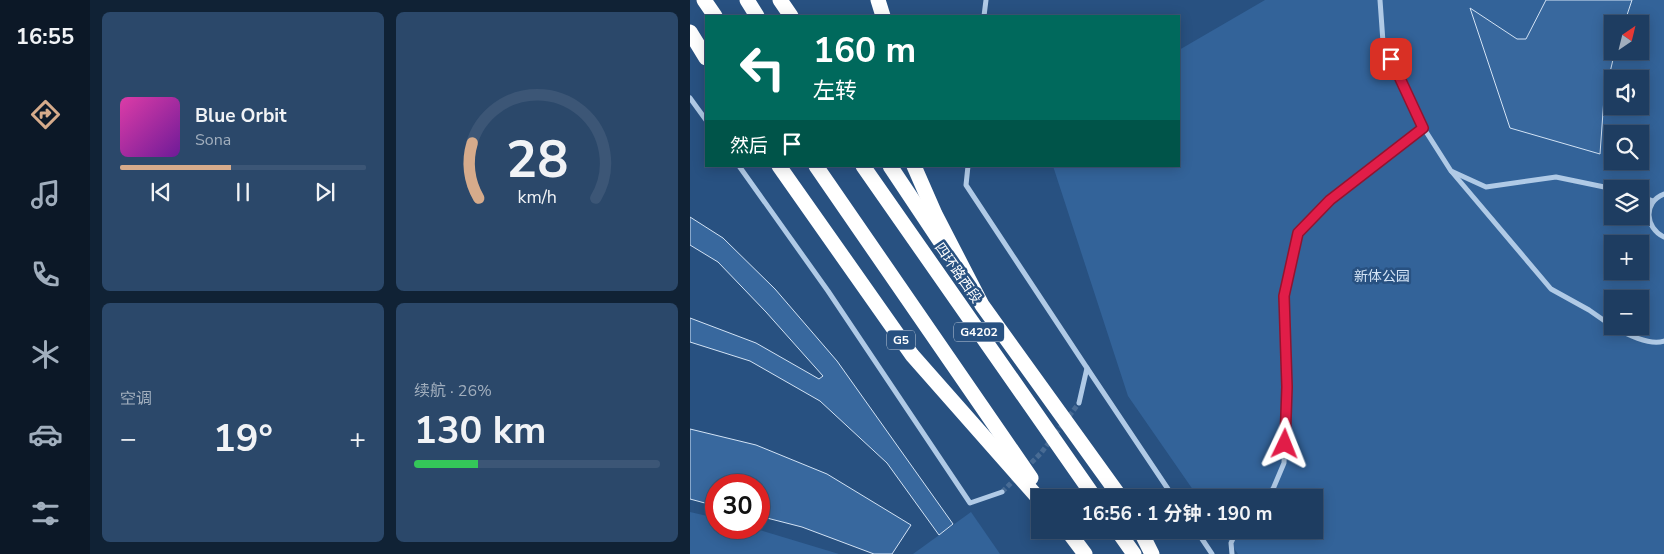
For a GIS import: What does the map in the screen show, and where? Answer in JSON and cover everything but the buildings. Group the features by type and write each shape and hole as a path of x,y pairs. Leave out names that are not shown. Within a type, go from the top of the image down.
{"highway":[{"path":"704,0 713,15"},
{"path":"747,0 756,15"},
{"path":"780,0 790,15"},
{"path":"878,0 883,15"},
{"path":"690,32 705,56"},
{"name":"G5","path":"780,167 912,355 1031,490"},
{"name":"G4202","path":"817,167 1039,489"},
{"name":"四环路西段","path":"863,167 1089,489"},
{"path":"891,167 982,305 1115,489"},
{"path":"914,167 935,214 982,305"},
{"path":"1074,539 1085,554"},
{"path":"1123,539 1133,553"},
{"path":"1144,539 1152,554"}],"street":[{"path":"984,15 986,0"},
{"path":"1380,0 1383,42 1423,128 1451,171 1551,289 1604,320"},
{"path":"690,98 705,119"},
{"path":"1273,489 1284,463 1287,387 1284,296 1298,233 1330,200 1423,128"},
{"path":"740,167 828,291 970,503 1002,492"},
{"path":"968,167 966,185 1168,489"},
{"path":"1451,171 1486,187 1556,177 1604,187"},
{"path":"1664,194 1653,201 1648,214 1649,222 1658,234 1664,237"},
{"path":"1649,199 1653,201"},
{"path":"1628,335 1658,343 1664,341"},
{"path":"1079,403 1087,368"},
{"path":"1202,539 1212,554"},
{"path":"1232,554 1231,543 1233,539"}],"green space":[{"name":"新体公园","path":"1265,0 1664,0 1664,554 1238,554 1227,539 1323,539 1323,489 1192,489 1128,396 1053,167 1180,167 1180,49"},
{"path":"690,512 705,515 705,539 770,539 770,533 839,554 690,554"},
{"path":"971,512 1000,554 913,554"}],"tunnel":[{"path":"1026,468 1041,453 1079,403"},
{"path":"1002,492 1018,476"}],"route":[{"path":"1285,444 1287,387 1284,296 1298,233 1330,200 1423,128 1391,59"}]}
